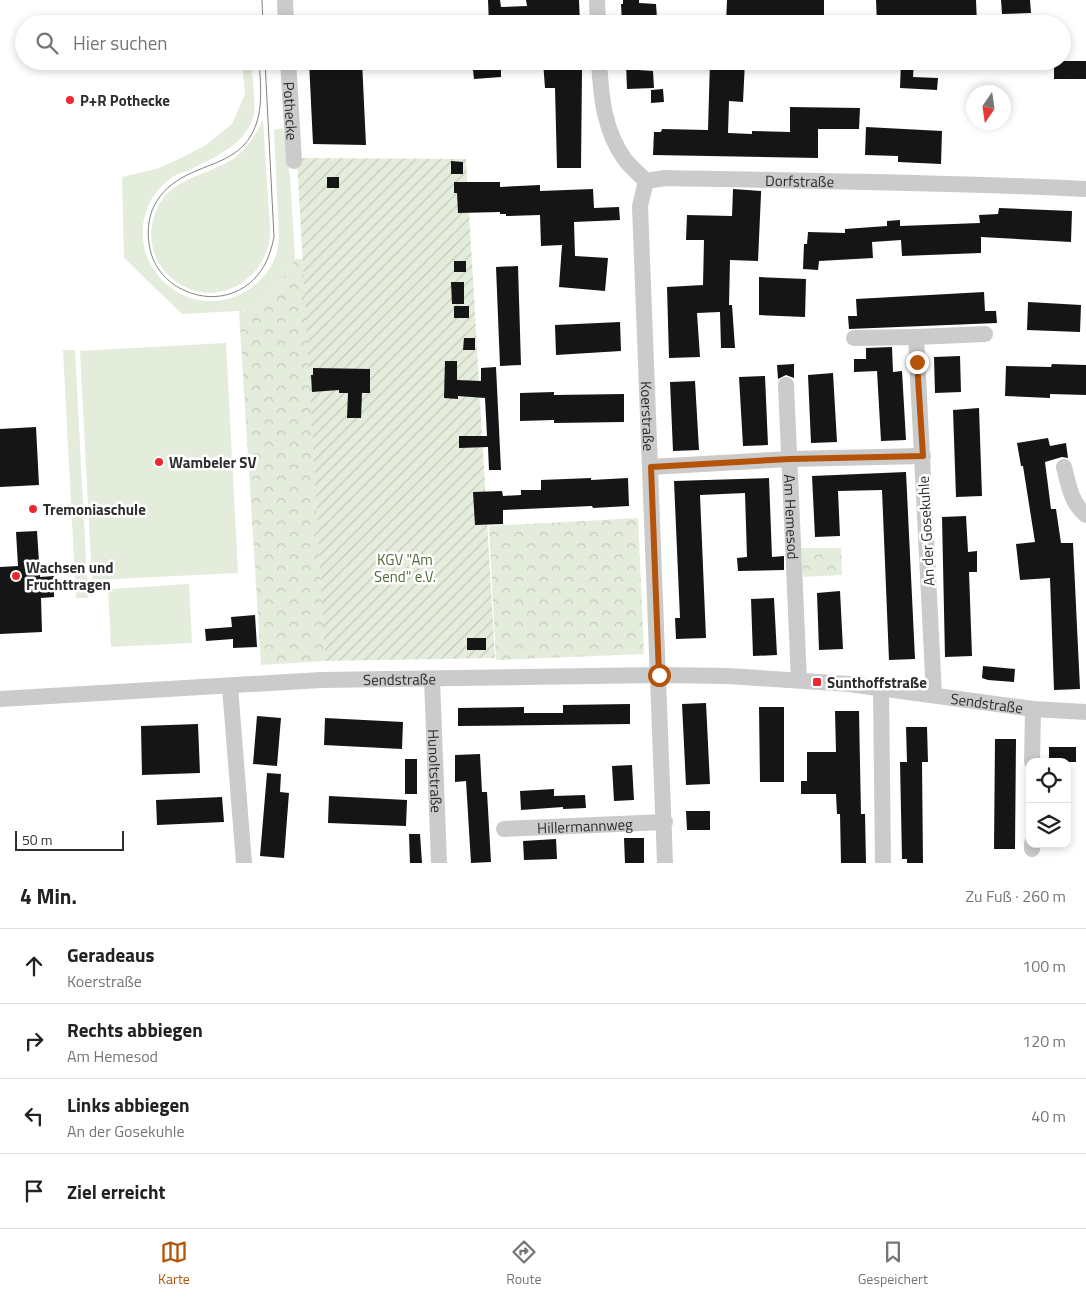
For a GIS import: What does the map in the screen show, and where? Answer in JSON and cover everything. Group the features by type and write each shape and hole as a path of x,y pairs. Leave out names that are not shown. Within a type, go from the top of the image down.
{"street":[{"path":"285,0 286,15"},
{"path":"597,0 598,15"},
{"name":"Pothecke","path":"289,70 294,161"},
{"path":"599,70 600,89 605,116 613,141 627,162 646,181"},
{"name":"Dorfstraße","path":"646,181 665,178 853,181 992,184 1086,189"},
{"name":"Koerstraße","path":"646,181 640,206 665,822 665,863"},
{"path":"854,338 985,334"},
{"name":"An der Gosekuhle","path":"916,337 934,695"},
{"name":"Am Hemesod","path":"786,385 798,680"},
{"name":"Am Hemesod","path":"651,467 790,459 923,456"},
{"path":"1064,467 1073,500 1077,508 1086,515"},
{"name":"Sendstraße","path":"0,699 230,687 321,680 659,675 798,680 881,688 1033,709 1086,712"},
{"name":"Hunoltstraße","path":"432,679 439,863"},
{"path":"230,687 244,863"},
{"path":"881,688 883,863"},
{"path":"1032,758 1033,709"},
{"name":"Hillermannweg","path":"504,829 665,822"}],"green space":[{"path":"243,70 252,70 254,109 253,118 246,132 227,149 207,161 174,176 157,191 149,205 144,222 143,239 146,255 161,279 176,291 192,298 209,301 226,299 243,293 257,283 269,269 277,252 279,237 274,130 283,128 290,176 295,259 280,283 254,310 182,314 124,258 122,177 159,168 206,145 232,124 245,94"},
{"path":"263,119 270,232 265,255 252,275 228,290 209,293 190,289 174,280 161,266 153,249 151,230 157,209 163,198 182,183 227,163 237,156 252,139"},
{"name":"KGV \"Am Send\" e.V.","path":"297,158 466,159 495,658 325,661"},
{"path":"295,259 303,259 325,661 261,665 239,311 254,310 280,283"},
{"name":"Wambeler SV","path":"226,343 238,573 92,580 80,351"},
{"path":"63,350 75,350 88,598 76,598"},
{"path":"638,518 644,654 496,660 489,526"},
{"path":"801,548 841,548 842,575 803,577"},
{"path":"189,584 192,643 111,647 108,589"}],"building":[{"path":"488,0 500,0 501,7 527,6 526,0 579,0 580,15 489,15"},
{"path":"623,0 639,0 639,3 656,4 657,15 622,15 621,4 623,4"},
{"path":"727,0 824,0 824,15 726,15"},
{"path":"876,0 976,0 977,15 877,15"},
{"path":"1001,0 1030,0 1031,13 1002,14"},
{"path":"1071,61 1086,61 1086,79 1054,79 1054,70 1071,70"},
{"path":"309,70 362,70 366,145 313,144"},
{"path":"473,70 501,70 501,77 474,79"},
{"path":"544,70 582,70 581,168 557,168 555,88 545,88"},
{"path":"626,70 653,71 654,88 627,89"},
{"path":"710,70 745,70 743,102 729,101 728,133 752,134 752,131 790,132 790,107 860,108 859,129 818,129 818,158 653,155 654,132 661,132 662,129 708,130"},
{"path":"901,70 913,70 913,77 938,78 937,90 900,88"},
{"path":"663,89 664,102 651,103 651,90"},
{"path":"866,127 942,131 941,164 898,162 898,156 865,155"},
{"path":"451,161 463,162 463,174 451,174"},
{"path":"327,177 339,177 339,188 327,188"},
{"path":"454,182 500,182 500,187 540,185 540,191 593,189 594,208 619,207 620,220 574,222 575,256 608,258 605,291 559,287 562,245 541,246 540,215 506,216 506,214 500,214 500,212 458,213 457,193 454,193"},
{"path":"733,189 761,191 758,261 730,260 729,305 732,305 735,348 721,348 720,312 697,313 700,357 669,358 667,287 703,285 704,240 686,240 687,215 732,216"},
{"path":"999,208 1072,211 1071,242 981,237 981,253 902,256 901,240 872,242 873,258 819,261 818,270 803,269 804,244 807,244 808,232 845,233 845,229 887,226 887,221 900,220 900,226 980,223 979,215 998,214"},
{"path":"454,261 466,261 466,272 454,272"},
{"path":"518,266 521,365 500,366 496,267"},
{"path":"759,277 806,279 805,317 759,315"},
{"path":"451,282 464,282 464,304 452,304"},
{"path":"984,292 985,311 996,311 997,323 849,329 848,316 857,316 856,299"},
{"path":"1028,302 1081,305 1080,332 1027,330"},
{"path":"454,306 469,306 469,318 454,318"},
{"path":"620,322 621,351 556,355 555,325"},
{"path":"464,338 475,338 475,350 463,350"},
{"path":"892,347 893,372 902,371 906,440 881,441 877,371 854,372 854,359 866,359 866,348"},
{"path":"960,356 961,392 935,393 934,357"},
{"path":"445,361 457,361 457,380 481,381 481,368 496,367 501,470 489,470 488,447 459,448 459,436 487,436 485,398 458,396 458,399 444,398"},
{"path":"794,364 794,378 786,375 778,379 777,365"},
{"path":"1052,364 1086,365 1086,395 1050,394 1050,398 1005,396 1006,366 1051,367"},
{"path":"313,368 370,369 370,393 362,393 361,418 347,418 348,393 339,393 339,390 312,392 311,375 313,375"},
{"path":"833,373 837,442 811,443 808,375"},
{"path":"765,376 768,445 743,446 739,377"},
{"path":"695,381 699,450 673,451 670,382"},
{"path":"554,392 554,395 624,394 624,422 554,423 554,420 520,421 520,393"},
{"path":"979,408 982,496 956,497 953,410"},
{"path":"36,427 39,485 0,487 0,429"},
{"path":"1048,438 1050,446 1066,443 1068,458 1062,457 1045,462 1051,509 1056,509 1061,543 1073,543 1080,689 1054,690 1050,578 1020,580 1016,544 1035,542 1023,466 1021,466 1017,443"},
{"path":"906,472 915,659 889,660 882,490 838,491 840,536 815,537 812,476"},
{"path":"591,478 591,480 628,478 629,506 503,510 503,524 475,525 473,492 502,491 503,496 521,495 521,490 541,490 541,480"},
{"path":"769,478 772,557 784,556 784,570 738,571 737,558 747,557 745,493 700,495 706,638 676,639 675,618 680,618 674,481"},
{"path":"966,516 968,552 977,551 977,572 969,572 972,656 945,657 942,517"},
{"path":"37,531 40,577 54,576 54,597 41,598 42,632 0,634 0,567 18,566 16,532"},
{"path":"840,591 843,649 819,650 817,593"},
{"path":"774,598 777,655 753,656 751,599"},
{"path":"255,615 257,647 233,648 233,639 206,641 205,629 232,627 231,617"},
{"path":"467,638 486,638 486,650 467,650"},
{"path":"983,666 1015,669 1014,682 982,678"},
{"path":"706,703 710,784 686,785 682,704"},
{"path":"630,704 630,724 458,726 458,708 524,707 524,713 563,713 563,705"},
{"path":"759,707 784,707 784,782 760,782"},
{"path":"835,711 859,711 861,814 865,814 866,863 841,863 840,814 837,814 836,794 801,794 801,781 807,781 807,752 836,752"},
{"path":"257,716 281,718 277,766 253,764"},
{"path":"325,718 403,722 402,749 324,745"},
{"path":"198,724 200,773 142,775 141,726"},
{"path":"906,727 927,727 928,762 922,762 923,863 907,863 907,859 902,859 900,762 907,762"},
{"path":"995,739 1016,739 1015,849 994,849"},
{"path":"1049,747 1076,747 1076,762 1071,762 1071,758 1049,758"},
{"path":"480,754 482,792 487,792 491,862 471,863 466,781 455,782 455,755"},
{"path":"405,759 417,759 417,794 405,794"},
{"path":"632,765 634,800 614,801 612,766"},
{"path":"267,773 281,774 280,792 289,793 284,858 260,856"},
{"path":"554,789 554,796 585,795 586,808 563,809 563,807 521,810 520,791"},
{"path":"329,796 407,800 406,826 328,823"},
{"path":"222,797 224,822 157,825 156,800"},
{"path":"686,811 710,811 710,830 687,830"},
{"path":"409,834 420,834 422,863 410,863"},
{"path":"624,838 644,838 644,863 625,863"},
{"path":"556,839 557,859 524,860 523,841"}],"tram line":[{"path":"262,0 263,15"},
{"path":"259,70 261,94 259,116 251,136 232,155 187,175 168,188 160,196 151,215 148,237 152,256 158,269 173,284 197,295 219,296 240,290 257,276 266,263 271,248 274,237 265,70"}],"place":[{"name":"P+R Pothecke","path":"70,100"},
{"name":"Wambeler SV","path":"159,462"},
{"name":"Tremoniaschule","path":"33,509"},
{"name":"Wachsen und Fruchttragen","path":"16,576"},
{"name":"Sunthoffstraße","path":"817,682"}],"route":[{"path":"659,675 651,467 790,459 923,456 917,362"}]}
